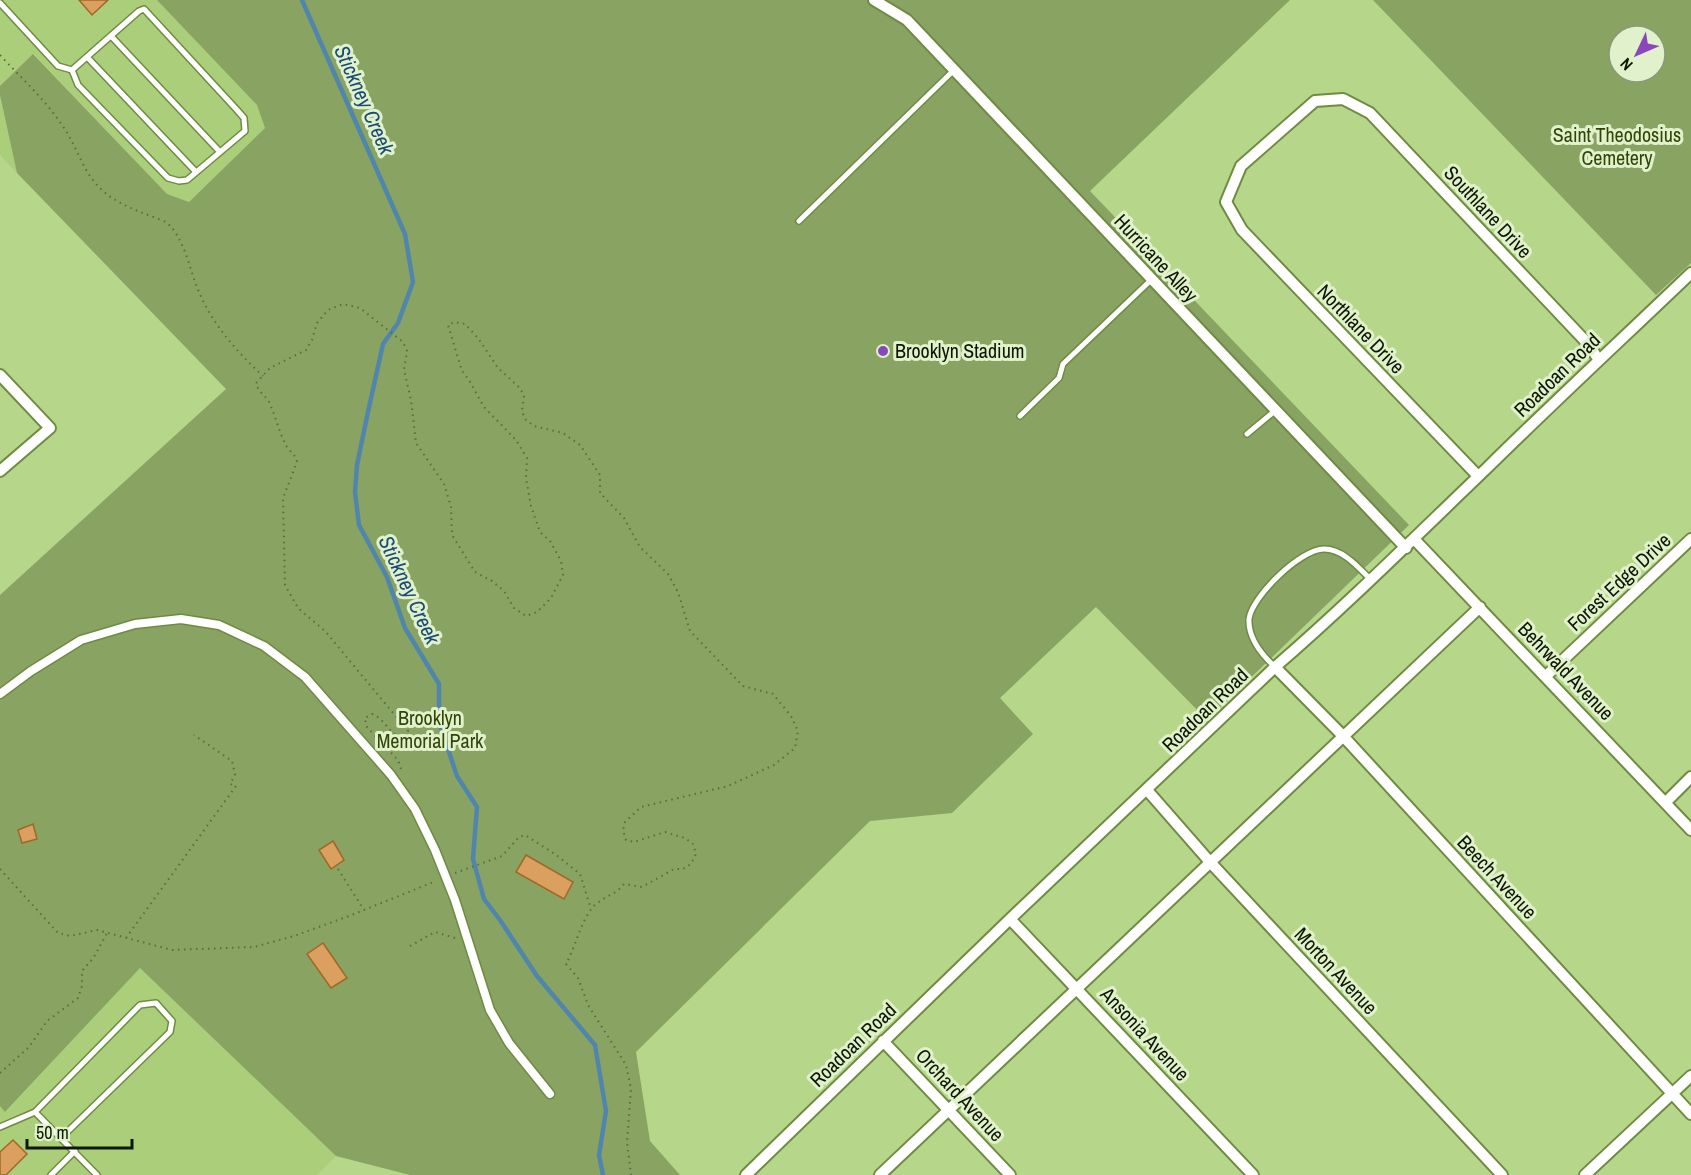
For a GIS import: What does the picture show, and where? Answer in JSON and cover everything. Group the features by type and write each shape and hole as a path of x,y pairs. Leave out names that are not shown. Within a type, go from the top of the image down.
{"street":[{"name":"Hurricane Alley","path":"874,0 907,20 1406,548"},
{"name":"Northlane Drive","path":"1343,99 1315,101 1274,135 1241,166 1226,202 1242,230 1478,476"},
{"name":"Southlane Drive","path":"1343,99 1370,113 1590,346 1598,359"},
{"name":"Roadoan Road","path":"746,1175 1010,919 1275,667 1309,639 1406,548 1598,359 1691,273"},
{"path":"0,375 50,428 0,471"},
{"name":"Behrwald Avenue","path":"1414,539 1691,830"},
{"name":"Forest Edge Drive","path":"1546,676 1691,539"},
{"path":"880,1175 1480,607"},
{"path":"0,694 31,671 81,640 135,624 181,619 219,625 264,646 305,677 396,782 415,809 446,877 490,1010 508,1044 550,1094"},
{"name":"Beech Avenue","path":"1275,667 1343,736 1691,1113"},
{"path":"1666,802 1691,777"},
{"name":"Morton Avenue","path":"1147,790 1209,862 1502,1175"},
{"name":"Ansonia Avenue","path":"1010,919 1253,1175"},
{"name":"Orchard Avenue","path":"884,1041 1010,1175"},
{"path":"1585,1175 1691,1076"}],"lane":[{"path":"0,3 58,66 72,70"},
{"path":"144,9 244,118 245,131 187,180 179,181 168,178 78,85 72,70 144,9"},
{"path":"111,36 220,152"},
{"path":"87,57 196,172"},
{"path":"799,221 954,70"},
{"path":"1020,416 1059,378 1063,364 1152,279"},
{"path":"1247,434 1275,410"},
{"path":"1275,667 1263,655 1253,639 1249,622 1252,608 1279,577 1311,551 1325,549 1339,553 1371,580"},
{"path":"0,1127 35,1112 140,1005 156,1004 172,1021 170,1032 61,1138"},
{"path":"35,1112 97,1175"},
{"path":"51,1175 75,1152"}],"path":[{"path":"0,55 44,99 65,129 90,177 100,189 124,206 170,225 182,246 203,301 232,345 263,376"},
{"path":"396,782 402,776 398,760 366,726 365,718 372,714 378,716 395,736 402,738 408,731 325,631 298,608 285,585 283,498 297,462 281,435 268,400 257,389 256,383 270,368 306,350 317,323 328,310 343,304 360,308 403,342 406,351 404,370 411,400 416,443 444,484 451,507 452,535 475,572 492,580 504,591 514,608 526,616 537,612 551,598 563,575 561,561 550,542 540,532 531,506 526,478 527,458 516,440 484,407 462,370 448,325 454,322 465,324 478,338 498,368 520,388 524,396 522,411 525,419 534,426 563,433 580,445 600,475 600,493 624,518 640,547 668,574 678,592 690,631 743,686 773,694 791,716 798,731 795,748 774,765 729,786 641,807 625,822 623,830 626,840 634,842 665,832 685,838 693,844 696,855 691,864 683,869 674,869 642,887 624,884 619,892 591,909 566,964 578,978 588,1005 626,1065 631,1089 627,1142 631,1175"},
{"path":"126,938 236,786 230,784 235,775 232,761 194,735"},
{"path":"0,869 58,933 70,936 97,930 172,950 254,947 294,936 502,856 519,837 525,835 555,854 580,874 591,909"},
{"path":"338,869 364,910"},
{"path":"410,946 435,932 469,943"},
{"path":"0,1073 29,1047 47,1021 78,998 82,986 82,971 94,957 107,933"}],"shaded area":[{"path":"0,0 157,0 257,105 265,128 189,202 167,194 34,54 0,86"},
{"path":"0,95 17,173 0,155"},
{"path":"140,968 336,1156 317,1175 0,1175 0,1106 6,1112"}],"green space":[{"name":"Brooklyn Memorial Park","path":"157,0 1290,0 1090,191 1409,525 1207,720 1096,607 1000,698 1033,734 952,813 870,821 636,1052 650,1141 680,1175 410,1175 336,1156 140,968 5,1112 0,1106 0,595 226,389 17,173 0,86 33,54 167,194 189,202 265,128 257,105"},
{"name":"Saint Theodosius Cemetery","path":"1373,0 1691,0 1691,263 1656,295"}],"building":[{"path":"79,0 108,0 92,15"},
{"path":"33,824 37,839 22,843 18,830"},
{"path":"333,841 344,860 331,869 319,850"},
{"path":"526,855 573,882 564,899 516,872"},
{"path":"323,943 347,978 331,988 307,954"},
{"path":"13,1140 27,1154 6,1175 0,1175 0,1152"}],"waterway":[{"name":"Stickney Creek","path":"302,0 405,234 413,282 398,323 383,344 357,465 355,492 359,525 387,577 405,628 439,684 439,722 457,776 477,807 473,859 484,899 537,976 595,1045 606,1111 599,1155 603,1175"}],"place":[{"name":"Brooklyn Stadium","path":"883,351"}]}
